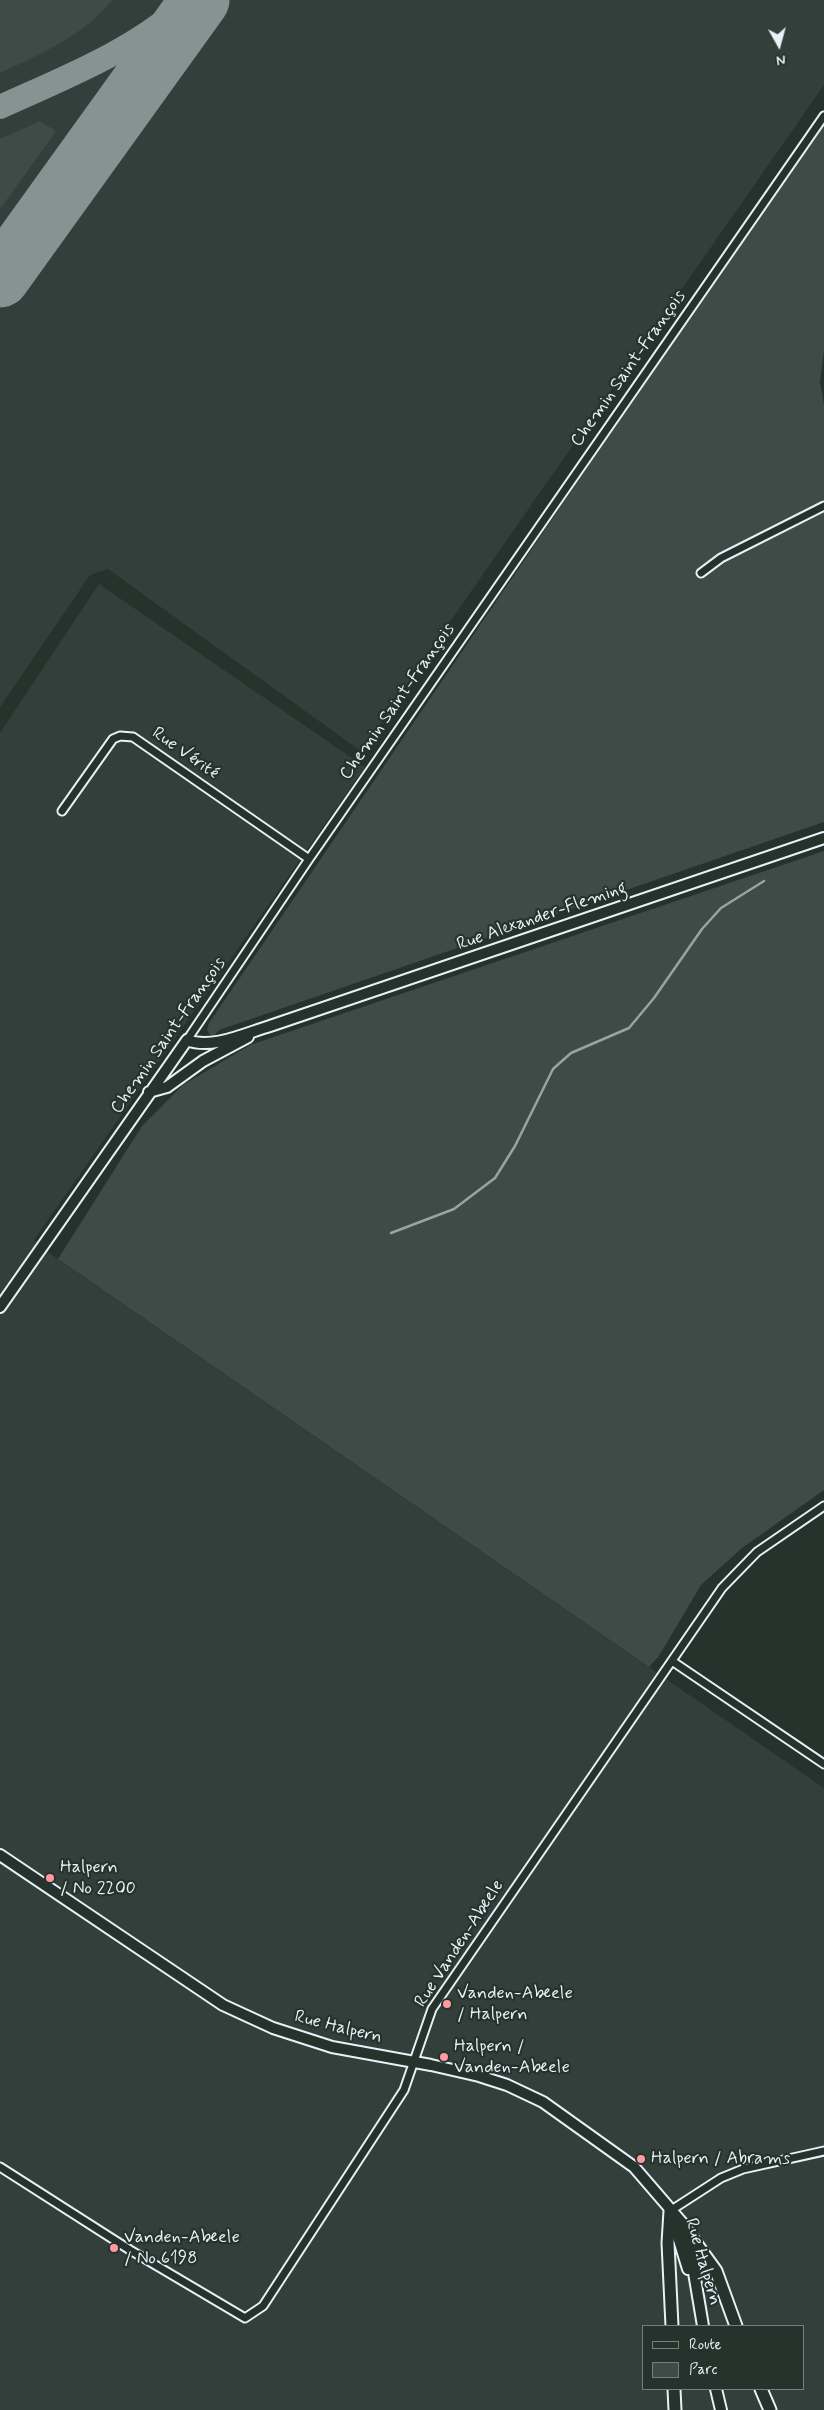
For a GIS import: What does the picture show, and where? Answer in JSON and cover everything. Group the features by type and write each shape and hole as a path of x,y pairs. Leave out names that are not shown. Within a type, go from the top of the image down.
{"main road":[{"path":"670,2210 668,2243 672,2325"},
{"path":"688,2231 716,2271 736,2325"},
{"path":"674,2390 675,2410"},
{"path":"761,2390 770,2410"}],"street":[{"name":"Chemin Saint-François","path":"0,1308 824,116"},
{"path":"701,573 721,558 824,506"},
{"name":"Rue Vérité","path":"62,812 113,739 127,735 133,737 309,859"},
{"name":"Rue Alexander-Fleming","path":"187,1040 211,1042 270,1026 824,838"},
{"name":"Rue Alexander-Fleming","path":"149,1092 167,1087 203,1061 270,1026"},
{"name":"Rue Vanden-Abeele","path":"0,2167 130,2250 245,2318 263,2306 404,2090 416,2063 423,2032 432,2009 572,1803 722,1588 736,1571 757,1552 824,1506"},
{"path":"672,1661 824,1764"},
{"name":"Rue Halpern","path":"0,1855 223,2005 273,2028 332,2047 479,2076 507,2085 543,2102 634,2167 688,2231 702,2325"},
{"path":"670,2210 716,2181 736,2171 758,2164 824,2151"},
{"name":"Rue Halpern","path":"670,2210 702,2325"},
{"path":"716,2390 720,2410"}],"shaded area":[{"path":"0,0 824,0 824,85 433,646 362,752 108,569 90,575 0,707"},
{"path":"99,584 365,767 34,1240 46,1251 824,1788 824,2410 0,2410 0,733"}],"green space":[{"path":"0,0 112,0 101,13 75,34 46,51 0,73"},
{"path":"824,120 824,350 820,382 824,405 824,822 219,1030 212,1038 207,1030 209,1023"},
{"path":"40,121 56,131 0,209 0,139"},
{"path":"824,851 824,1490 742,1548 701,1585 659,1656 649,1667 58,1259 142,1126 183,1085 250,1045"}],"waterway":[{"path":"391,1233 454,1209 495,1178 515,1146 553,1069 571,1053 629,1028 654,998 702,929 721,908 764,881"}],"taxiway":[{"path":"0,107 75,73 124,48 147,34 190,0"},
{"path":"86,158 123,96 155,28"}],"runway":[{"path":"0,278 200,0"}],"place":[{"name":"Halpern / No 2200","path":"50,1878"},
{"name":"Vanden-Abeele / Halpern","path":"447,2004"},
{"name":"Halpern / Vanden-Abeele","path":"444,2057"},
{"name":"Halpern / Abrams","path":"641,2159"},
{"name":"Vanden-Abeele / No 6198","path":"114,2248"}]}
